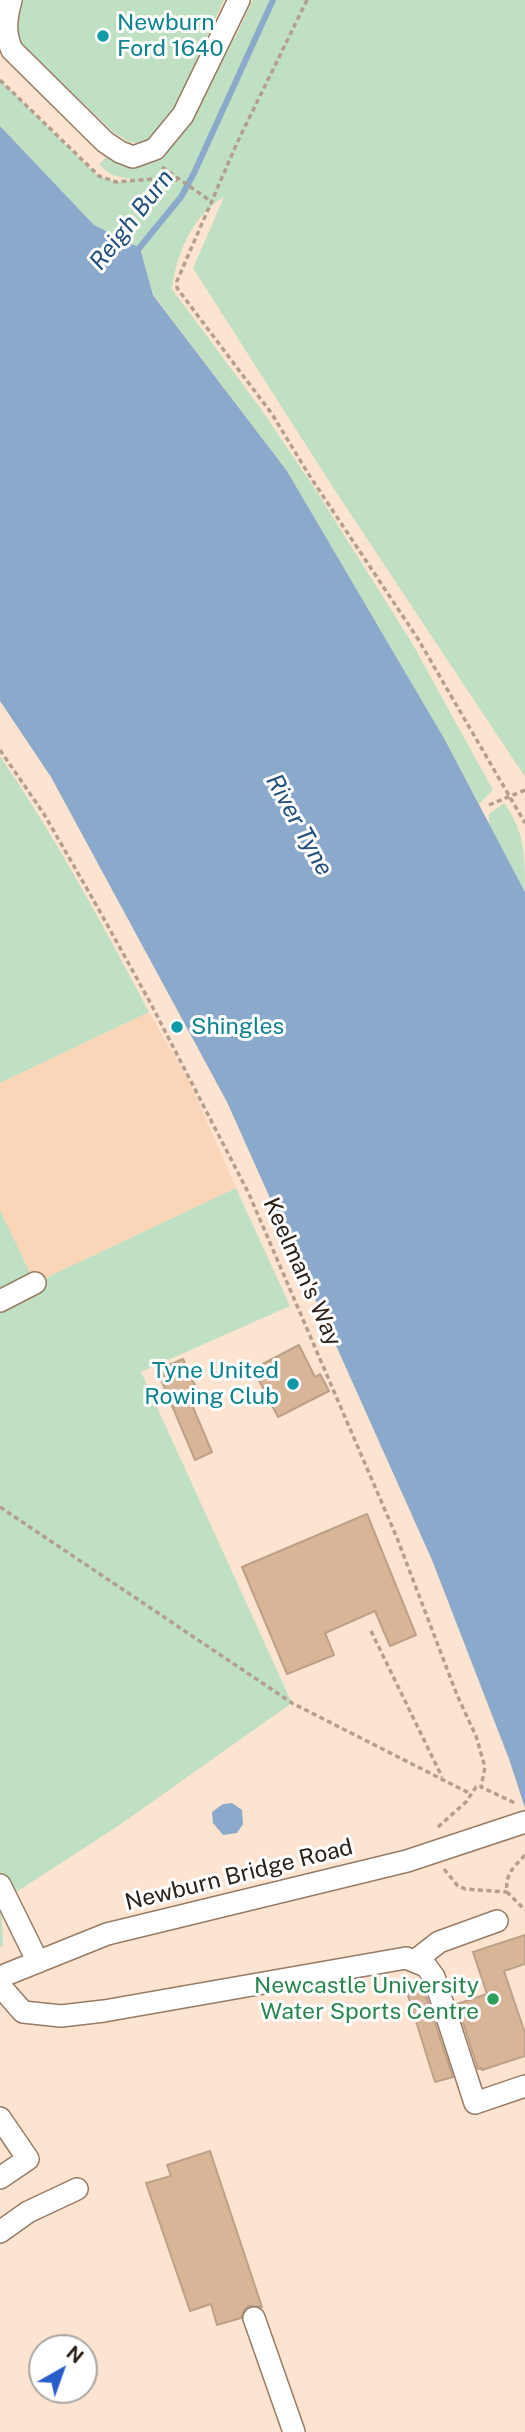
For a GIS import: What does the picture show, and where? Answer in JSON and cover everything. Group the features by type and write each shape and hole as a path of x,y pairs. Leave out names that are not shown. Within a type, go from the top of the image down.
{"street":[{"path":"11,0 5,26 12,50 105,142 133,157 155,149 183,116 239,0"},
{"path":"0,1301 35,1283"},
{"name":"Newburn Bridge Road","path":"0,1977 107,1934 432,1854 493,1833 521,1813"},
{"path":"0,1885 38,1962"},
{"path":"416,1960 439,1942 497,1921"},
{"path":"0,1986 23,2012 61,2016 104,2011 393,1959 416,1960 426,1966 434,1977 475,2103 525,2085"},
{"path":"0,2118 28,2159 0,2178"},
{"path":"0,2232 28,2212 77,2189"},
{"path":"254,2318 294,2432"}],"path":[{"path":"307,0 266,82 177,281 177,288 272,414 311,478 418,639 525,823"},
{"path":"180,181 212,202"},
{"name":"Keelman's Way","path":"0,750 44,814 98,908 249,1194 397,1538 457,1695 476,1736 485,1767 481,1787"},
{"path":"489,805 525,790"},
{"path":"0,1507 292,1703 471,1794"},
{"path":"371,1631 443,1780"},
{"path":"507,1892 465,1889 457,1885 432,1854 430,1837 466,1802 476,1787 481,1787 521,1813"},
{"path":"525,1855 509,1871 506,1881 507,1892 525,1910"}],"shaded area":[{"path":"149,1012 190,1083 236,1188 35,1283 0,1210 0,1083"}],"green space":[{"path":"20,0 224,0 167,124 149,144 129,142 113,132 21,44 15,23"},
{"path":"253,0 525,0 525,777 334,489 193,268 224,197 203,214 188,237 178,262 172,289 261,409 412,643 493,790 479,804 445,740 287,471 153,294 140,248 94,225 0,126 0,80 98,176 116,182 135,180 112,175 99,165 111,151 140,158 226,43 235,38"},
{"path":"0,756 60,850 149,1012 0,1083"},
{"path":"504,803 520,834 525,866 525,892 489,824 489,814"},
{"path":"236,1188 290,1306 141,1372 292,1703 118,1826 1,1902 3,1945 0,1947 0,1210 35,1283"}],"water":[{"name":"River Tyne","path":"0,126 94,225 140,248 153,295 287,471 445,740 525,892 525,1808 509,1759 432,1560 227,1102 51,777 0,701"},
{"path":"232,1803 242,1810 243,1824 237,1833 223,1835 213,1823 212,1812 223,1804"}],"building":[{"name":"Tyne United Rowing Club","path":"299,1345 315,1377 320,1374 329,1391 278,1417 253,1369"},
{"path":"183,1359 199,1394 189,1398 212,1452 195,1460 157,1370"},
{"path":"367,1514 416,1635 390,1646 375,1611 325,1633 334,1655 287,1674 242,1567"},
{"name":"Newcastle University Water Sports Centre","path":"525,1935 525,1964 504,1971 525,2033 525,2056 478,2069 457,2004 487,1994 473,1952"},
{"path":"422,1984 453,2077 435,2082 406,1989"},
{"path":"210,2151 262,2307 249,2306 241,2318 217,2325 211,2304 190,2311 146,2183 171,2176 167,2165"}],"waterway":[{"name":"Reigh Burn","path":"136,252 181,197 273,0"}],"place":[{"name":"Newburn Ford 1640","path":"103,36"},
{"name":"Shingles","path":"177,1027"},
{"name":"Tyne United Rowing Club","path":"293,1384"},
{"name":"Newcastle University Water Sports Centre","path":"493,1999"}]}
